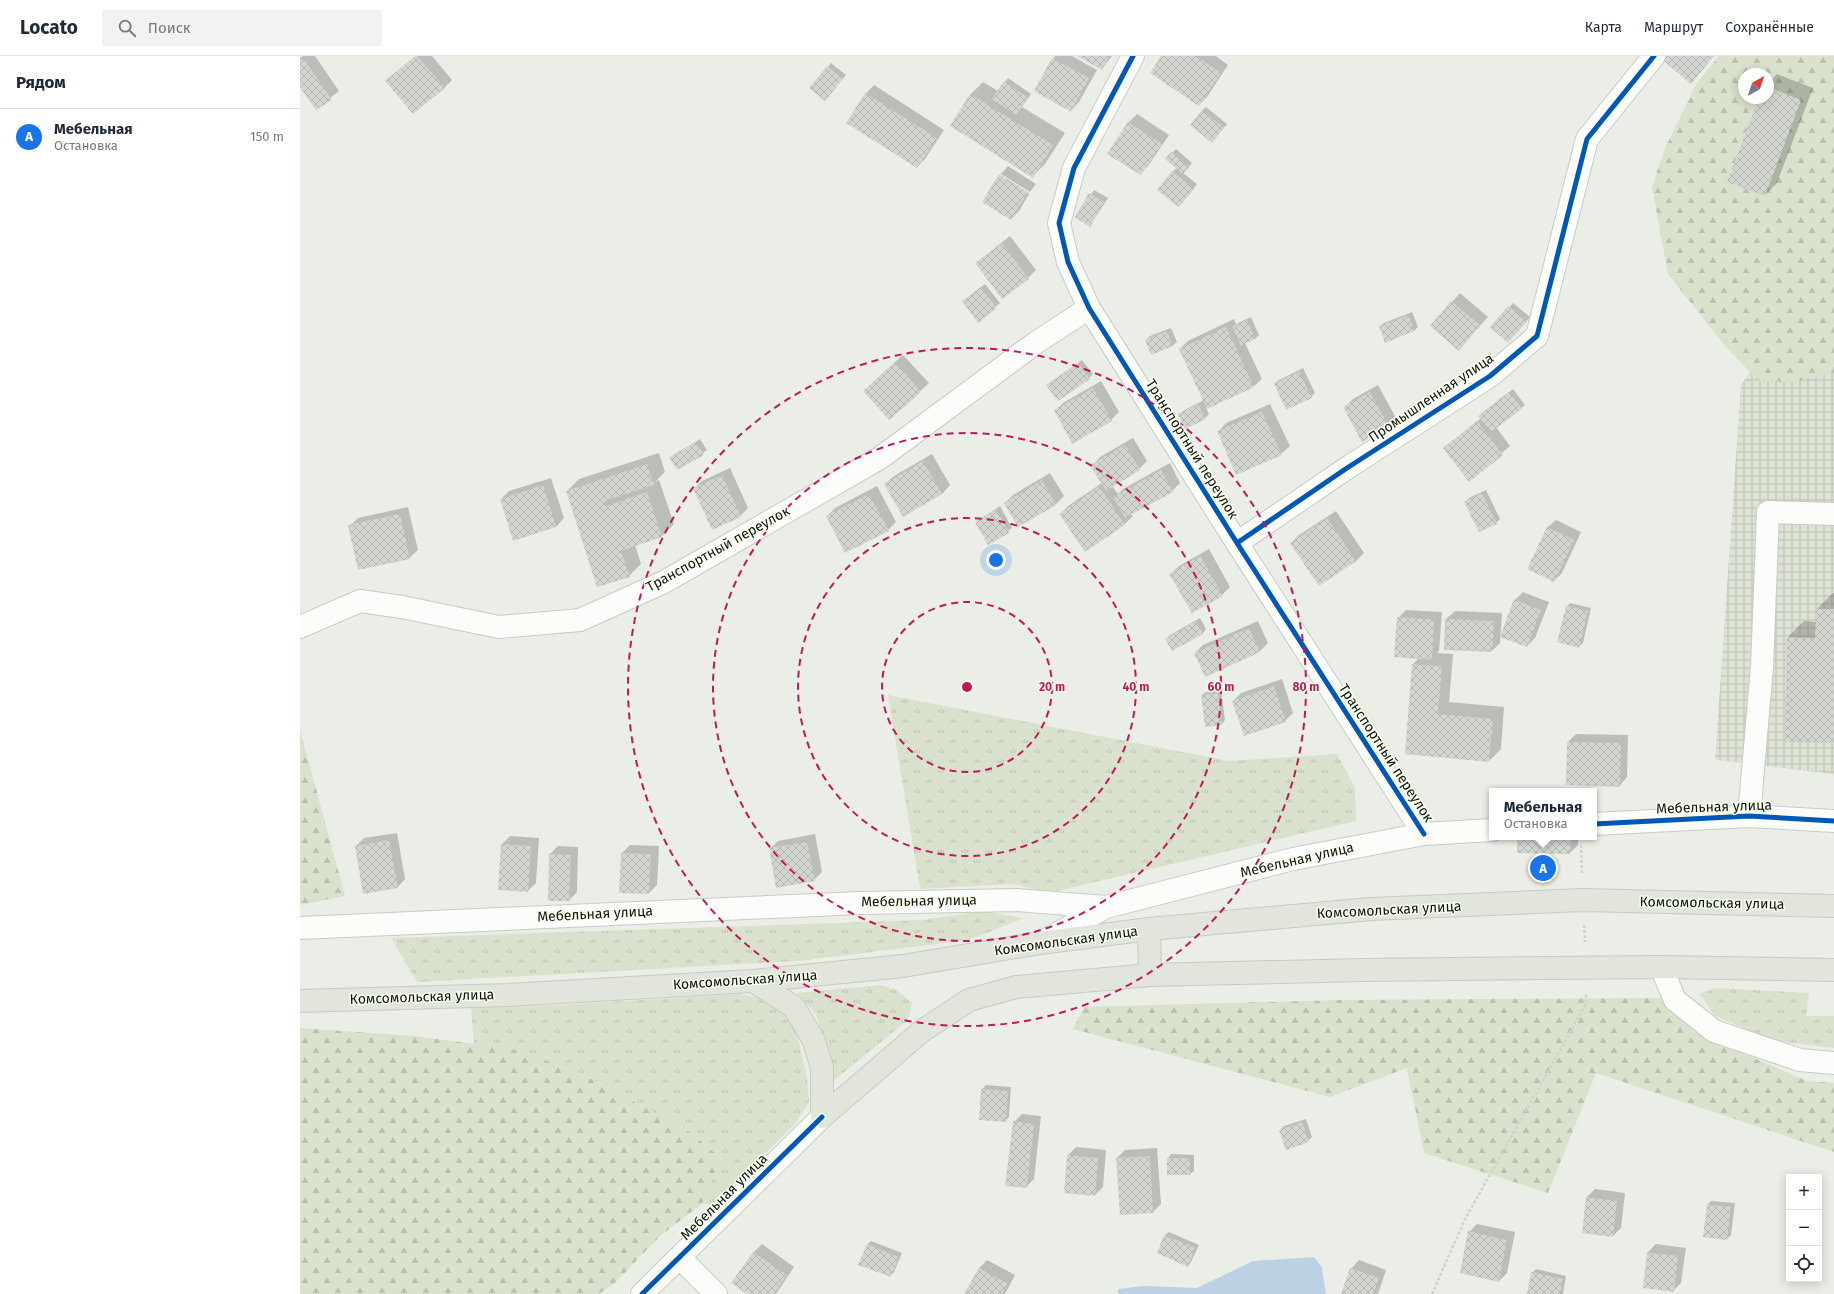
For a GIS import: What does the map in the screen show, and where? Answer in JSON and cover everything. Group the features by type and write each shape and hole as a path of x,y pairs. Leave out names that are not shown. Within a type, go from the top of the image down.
{"main road":[{"name":"Комсомольская улица","path":"300,1001 508,995 753,981 903,966 1040,943 1149,929 1372,909 1583,900 1834,906"},
{"path":"1149,929 1150,975 1586,967 1834,970"},
{"name":"Мебельная улица","path":"822,1117 922,1031 969,1000 1016,987 1150,975"},
{"path":"753,981 794,1007 814,1041 822,1068 822,1117"}],"street":[{"name":"Транспортный переулок","path":"1133,56 1074,168 1059,223 1068,262 1089,308 1237,543 1424,834"},
{"name":"Промышленная улица","path":"1237,543 1348,468 1490,376 1537,336 1587,139 1654,56"},
{"name":"Транспортный переулок","path":"300,627 360,601 402,607 499,627 580,620 664,582 880,458 1037,342 1089,308"},
{"path":"1749,816 1762,667 1768,512 1834,514"},
{"name":"Мебельная улица","path":"1597,824 1749,816 1834,821"},
{"name":"Мебельная улица","path":"1040,943 1106,907 1293,859 1424,834 1489,830"},
{"name":"Мебельная улица","path":"300,928 860,902 1016,900 1106,907"},
{"path":"1661,967 1675,1000 1714,1032 1800,1060 1834,1063"},
{"name":"Мебельная улица","path":"642,1294 822,1117"},
{"path":"680,1258 716,1294"}],"path":[{"path":"1432,1294 1465,1219 1586,1004 1586,967"}],"shaded area":[{"path":"1834,251 1834,774 1715,760 1741,385"}],"green space":[{"path":"1719,56 1834,56 1834,372 1796,382 1759,381 1726,347 1668,274 1652,187 1665,148 1697,83"},
{"path":"888,695 1229,761 1337,754 1355,788 1356,821 1048,893 1014,884 920,889"},
{"path":"300,730 345,896 300,905"},
{"path":"982,911 1024,918 969,940 798,961 417,982 391,938 924,920"},
{"path":"881,985 897,990 912,1003 908,1020 832,1082 829,1062 816,1014 797,993"},
{"path":"1715,988 1809,993 1806,1016 1834,1016 1834,1048 1776,1041 1715,1016 1700,994"},
{"path":"741,994 764,999 783,1013 796,1031 807,1077 809,1102 795,1124 713,1204 702,1204 721,1158 687,1130 591,1079 519,1050 474,1044 471,1008 558,1005"},
{"path":"1660,998 1715,1041 1807,1081 1834,1083 1834,1152 1596,1073 1548,1193 1424,1153 1407,1068 1330,1097 1073,1029 1084,1007 1339,1000"},
{"path":"300,1028 415,1036 519,1050 591,1079 687,1130 721,1158 702,1204 660,1236 616,1282 599,1294 300,1294"}],"water":[{"path":"1314,1257 1322,1268 1326,1294 1118,1294 1118,1289 1144,1286 1197,1288 1253,1261"}],"building":[{"path":"415,56 417,56 445,88 413,114 385,81"},
{"path":"1077,56 1109,56 1102,70"},
{"path":"1161,56 1196,56 1221,73 1199,106 1150,73"},
{"path":"1714,56 1691,84 1659,57"},
{"path":"303,58 332,100 316,110 300,87 300,60"},
{"path":"1052,58 1089,78 1071,112 1034,91"},
{"path":"827,66 843,79 825,101 809,88"},
{"path":"1004,81 1028,98 1016,115 992,99"},
{"path":"1774,89 1801,100 1765,196 1727,182 1757,104 1774,104"},
{"path":"865,93 937,138 917,168 846,123"},
{"path":"970,94 1053,145 1033,178 950,126"},
{"path":"1202,110 1224,128 1212,143 1190,125"},
{"path":"1128,122 1162,144 1141,175 1107,154"},
{"path":"1171,152 1189,167 1183,174 1165,159"},
{"path":"1172,171 1194,189 1179,207 1157,190"},
{"path":"999,174 1028,192 1011,220 982,202"},
{"path":"1089,193 1105,202 1090,227 1075,217"},
{"path":"1002,243 1029,279 1002,299 975,263"},
{"path":"981,287 997,308 978,323 962,301"},
{"path":"1451,301 1480,325 1459,351 1430,326"},
{"path":"1508,306 1527,321 1508,343 1490,327"},
{"path":"1409,315 1414,331 1385,343 1379,326"},
{"path":"1247,320 1255,339 1241,346 1232,326"},
{"path":"1226,327 1254,387 1207,409 1179,349"},
{"path":"1167,331 1173,346 1151,355 1145,340"},
{"path":"895,362 921,392 889,420 863,391"},
{"path":"1078,363 1090,379 1058,401 1046,385"},
{"path":"1299,371 1312,398 1286,410 1274,384"},
{"path":"1093,388 1112,421 1072,444 1054,410"},
{"path":"1370,392 1389,427 1362,442 1343,407"},
{"path":"1509,392 1522,409 1491,432 1478,416"},
{"path":"1198,404 1206,419 1185,429 1178,414"},
{"path":"1262,412 1282,455 1236,475 1217,431"},
{"path":"1477,421 1503,455 1469,482 1443,448"},
{"path":"696,442 704,455 677,470 669,457"},
{"path":"1125,445 1140,470 1106,491 1090,465"},
{"path":"923,461 942,494 903,517 884,484"},
{"path":"647,464 654,485 604,501 606,506 647,492 662,537 621,551 630,577 597,587 566,491"},
{"path":"1161,470 1173,492 1125,518 1113,497"},
{"path":"722,475 741,517 712,530 693,488"},
{"path":"1042,480 1056,505 1018,527 1004,503"},
{"path":"543,485 556,527 513,541 500,499"},
{"path":"1099,486 1125,525 1085,552 1059,514"},
{"path":"1482,493 1497,524 1479,532 1464,502"},
{"path":"869,494 889,531 845,553 826,516"},
{"path":"996,509 1009,533 988,545 975,522"},
{"path":"400,514 410,559 358,570 348,525"},
{"path":"1327,518 1356,561 1319,586 1290,543"},
{"path":"1547,527 1574,540 1554,582 1527,569"},
{"path":"1200,556 1223,596 1192,613 1169,574"},
{"path":"1514,599 1541,610 1527,647 1500,637"},
{"path":"1566,606 1588,611 1579,648 1557,642"},
{"path":"1816,609 1834,609 1834,743 1785,742 1787,637 1815,638"},
{"path":"1397,617 1434,620 1432,660 1394,657"},
{"path":"1445,619 1494,621 1492,652 1444,650"},
{"path":"1196,621 1203,634 1172,651 1165,639"},
{"path":"1249,628 1260,652 1205,677 1194,653"},
{"path":"1412,664 1442,666 1438,714 1493,719 1489,762 1405,754"},
{"path":"1274,686 1286,722 1244,736 1232,701"},
{"path":"1218,693 1222,725 1205,727 1201,695"},
{"path":"1567,742 1621,743 1620,787 1566,785"},
{"path":"389,840 398,888 363,894 355,846"},
{"path":"1517,840 1571,840 1570,854 1517,853"},
{"path":"807,842 815,881 776,888 769,848"},
{"path":"501,844 531,846 528,892 498,890"},
{"path":"621,853 651,854 649,894 619,893"},
{"path":"549,854 571,855 569,901 548,901"},
{"path":"981,1089 1008,1091 1006,1122 979,1120"},
{"path":"1013,1121 1034,1124 1027,1188 1005,1186"},
{"path":"1302,1122 1309,1142 1286,1150 1279,1130"},
{"path":"1067,1155 1098,1158 1095,1196 1064,1193"},
{"path":"1150,1156 1153,1213 1120,1215 1116,1158"},
{"path":"1167,1158 1190,1158 1190,1175 1167,1175"},
{"path":"1586,1197 1617,1201 1613,1237 1582,1233"},
{"path":"1707,1204 1731,1207 1727,1240 1703,1237"},
{"path":"1468,1231 1507,1240 1499,1282 1460,1273"},
{"path":"1164,1235 1195,1248 1188,1267 1157,1253"},
{"path":"867,1244 899,1257 891,1277 858,1265"},
{"path":"753,1252 787,1275 774,1294 747,1294 731,1283"},
{"path":"1647,1252 1678,1256 1674,1292 1643,1288"},
{"path":"979,1268 1008,1284 1002,1294 964,1294"},
{"path":"1350,1268 1379,1278 1373,1294 1341,1294"},
{"path":"1531,1272 1563,1279 1560,1294 1527,1294"}],"cycle path":[{"path":"1133,56 1074,168 1059,223 1068,262 1089,308 1237,543 1424,834"},
{"path":"1237,543 1347,468 1490,376 1537,336 1587,139 1654,56"},
{"path":"1597,824 1749,816 1834,821"},
{"path":"642,1294 822,1117"}],"place":[{"name":"Мебельная","path":"1543,868"}]}
